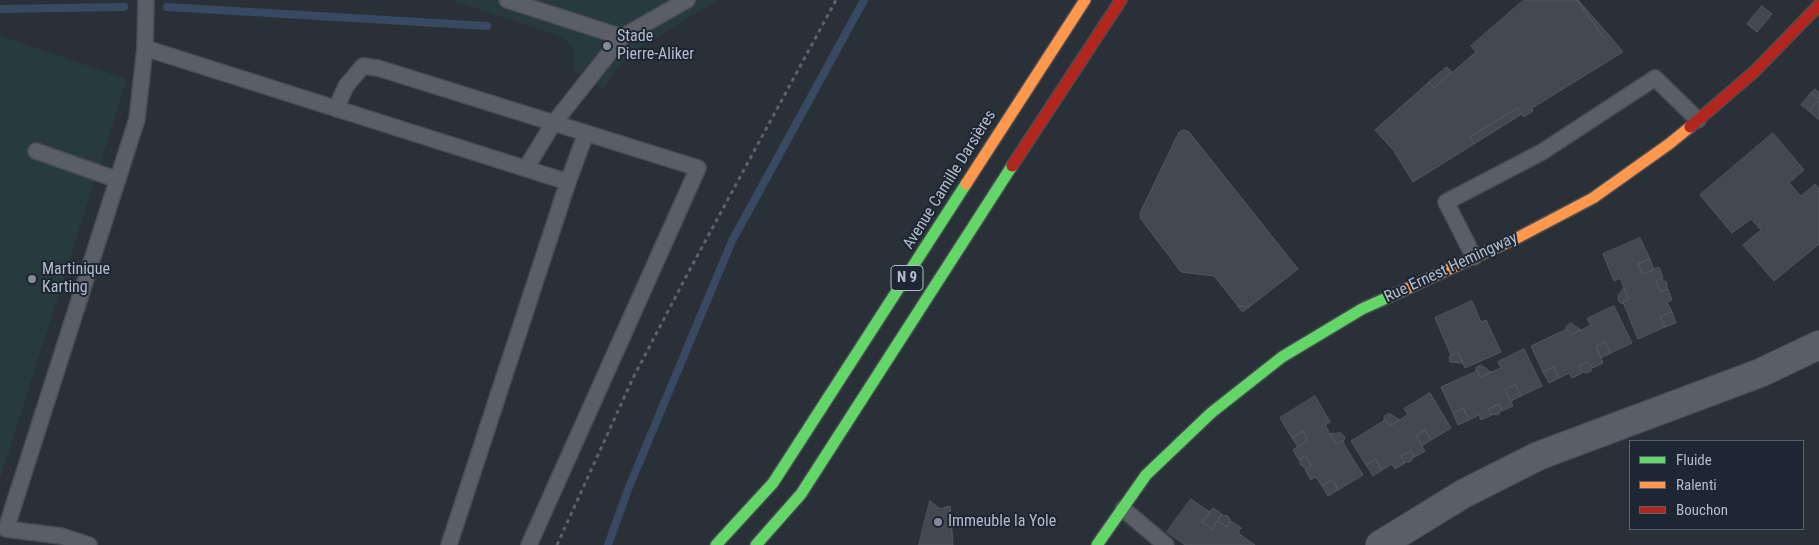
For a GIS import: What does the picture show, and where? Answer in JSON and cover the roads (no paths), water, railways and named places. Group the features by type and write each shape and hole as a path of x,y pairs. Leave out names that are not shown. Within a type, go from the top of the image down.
{"main road":[{"name":"Avenue Camille Darsières","path":"716,545 773,483 1085,0"},
{"name":"N 9","path":"756,545 801,494 1070,76 1122,0"},
{"name":"Rue Ernest Hemingway","path":"1097,545 1146,475 1211,413 1282,357 1362,310 1519,237 1593,198 1669,144 1698,120 1755,71 1805,22 1819,5"}],"street":[{"path":"1380,545 1463,494 1538,456 1760,373 1819,345"}],"lane":[{"path":"89,545 61,536 3,536 137,119 145,48 146,0"},
{"path":"507,0 622,37"},
{"path":"526,168 553,124 622,37 688,0"},
{"path":"145,48 568,182"},
{"path":"336,109 346,86 363,66 378,68 698,168 529,545"},
{"path":"1474,257 1446,202 1542,152 1655,78 1698,120"},
{"path":"449,545 568,182 586,133"},
{"path":"36,151 118,180"},
{"path":"1123,509 1166,545"}],"waterway":[{"path":"608,545 629,487 732,241 864,0"},
{"path":"0,9 124,7"},
{"path":"167,7 487,26"}],"place":[{"name":"Stade Pierre-Aliker","path":"607,46"},
{"name":"Martinique Karting","path":"32,279"},
{"name":"Immeuble la Yole","path":"938,522"}]}
